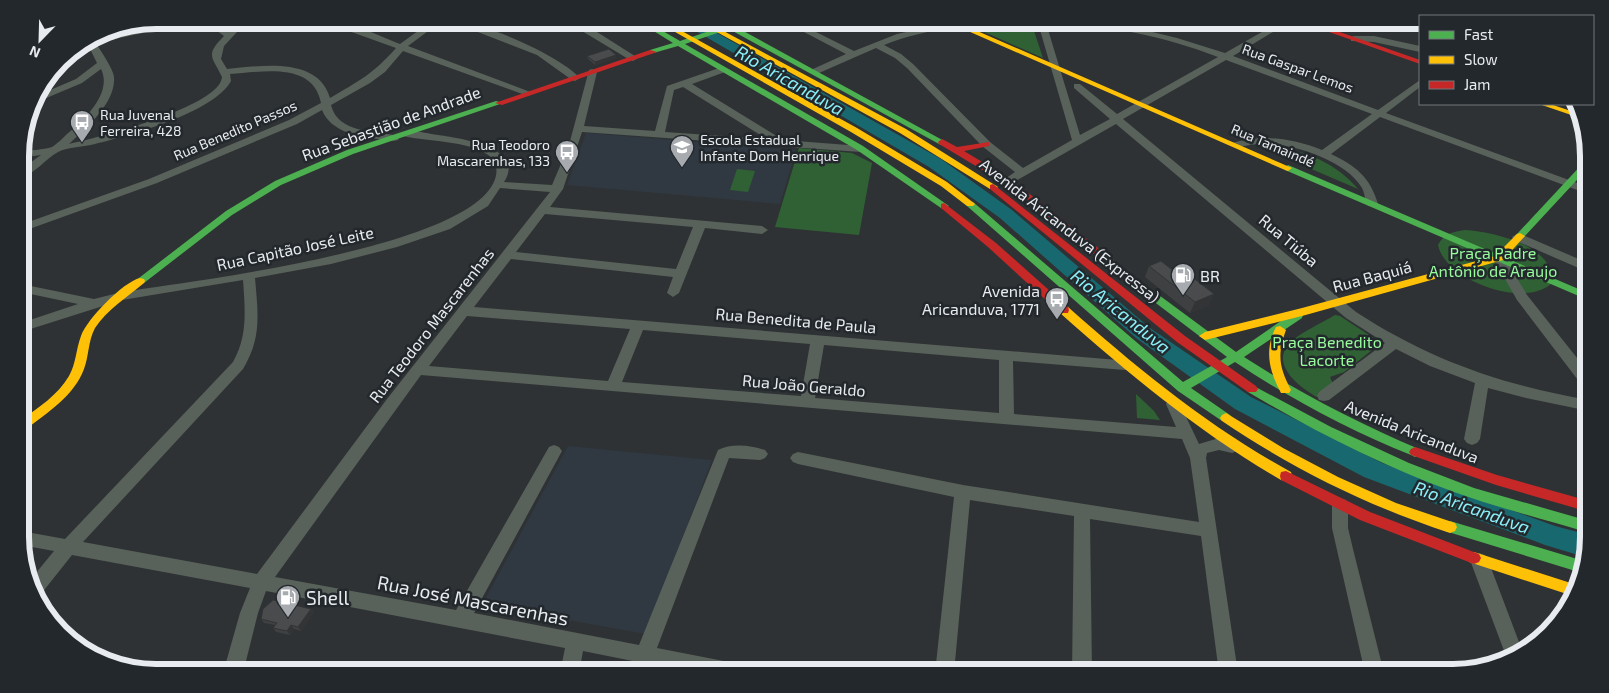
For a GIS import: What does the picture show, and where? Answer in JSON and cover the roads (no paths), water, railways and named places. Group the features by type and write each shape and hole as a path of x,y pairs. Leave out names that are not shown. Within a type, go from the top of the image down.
{"main road":[{"path":"654,29 861,149 931,196 1030,280 1125,365 1173,404 1238,449 1278,473 1340,505 1432,543 1570,589"},
{"path":"674,29 899,156 944,184 984,215 1184,386 1285,456 1348,487 1424,519 1507,546 1577,565"},
{"name":"Rua Sebastião de Andrade","path":"29,420 64,390 77,372 90,327 102,312 191,241 251,198 278,183 324,162 694,39 714,29"},
{"name":"Avenida Aricanduva (Expressa)","path":"718,29 903,131 992,186 1216,369 1305,421 1374,454 1458,488 1580,523"},
{"path":"737,29 816,71 957,150 1008,181 1148,292"},
{"name":"Rua Tamaindé","path":"968,29 1580,294"},
{"path":"1325,29 1419,62"},
{"path":"1546,105 1573,114"},
{"path":"957,150 986,144"},
{"path":"899,156 948,194 983,226 1009,252 1030,280"},
{"name":"Rua Baquiá","path":"1205,336 1453,272 1498,258 1580,171"},
{"path":"992,186 1029,207 1131,282 1148,292"},
{"name":"Avenida Aricanduva","path":"1148,292 1236,358 1285,390 1341,421 1424,456 1484,477 1580,504"},
{"name":"Rua Baquiá","path":"1184,386 1236,358 1280,330 1302,312"},
{"path":"1280,330 1272,351 1272,358 1285,390"}],"street":[{"path":"221,29 229,36"},
{"path":"29,155 54,151 121,134 174,115 216,92 224,85 227,78 226,72 218,65 216,56 223,42 236,29"},
{"path":"353,29 528,93"},
{"name":"Rua Benedito Passos","path":"29,225 65,214 170,174 262,136 327,105 368,82 382,70 401,47 426,29"},
{"path":"477,29 520,44 540,54 575,78"},
{"path":"586,29 633,58"},
{"path":"803,29 855,55"},
{"name":"Rua Gaspar Lemos","path":"816,71 908,34 936,29"},
{"path":"1043,29 1077,141"},
{"name":"Rua Gaspar Lemos","path":"1123,29 1182,42 1226,56 1580,188"},
{"path":"1008,181 1273,29"},
{"path":"111,37 145,30"},
{"path":"1354,39 1366,38 1419,49"},
{"path":"1372,45 1392,43"},
{"path":"878,45 898,56 920,75 986,144 1023,173"},
{"path":"29,169 54,151 78,129 105,97 110,81 103,63 91,47"},
{"path":"44,96 79,81 103,63"},
{"path":"226,72 271,70 301,72 319,82 329,114 339,125 371,135 394,138"},
{"path":"659,134 669,90 722,70"},
{"name":"Rua Teodoro Mascarenhas","path":"236,664 248,613 261,582 418,370 557,189 570,159 592,72"},
{"path":"684,83 780,143"},
{"path":"1324,154 1419,84"},
{"name":"Rua Tiúba","path":"1077,86 1368,328 1445,368 1482,382 1541,398 1580,404"},
{"path":"578,129 861,149"},
{"path":"407,134 479,147 493,153 498,157 502,165 500,185 557,189"},
{"path":"1236,145 1249,141 1264,141 1296,146 1324,154 1343,164 1364,181 1372,196 1372,204"},
{"name":"Rua Capitão José Leite","path":"29,325 119,297 249,277 343,257 446,225 475,210 500,185"},
{"path":"542,210 762,230"},
{"path":"673,293 700,225"},
{"path":"1518,237 1580,264"},
{"path":"508,255 681,274"},
{"path":"1498,258 1522,297 1580,373"},
{"path":"38,585 68,547 238,365 247,352 252,332 249,277"},
{"path":"29,290 96,304"},
{"name":"Rua Benedita de Paula","path":"464,310 1125,365"},
{"path":"613,386 638,325"},
{"path":"807,404 818,340"},
{"path":"1324,396 1394,343"},
{"path":"1006,355 1007,420"},
{"name":"Rua João Geraldo","path":"418,370 807,404 1187,434"},
{"path":"1472,438 1482,382"},
{"path":"1173,404 1198,458 1228,664"},
{"path":"1198,458 1201,449 1213,444 1226,445 1238,449"},
{"path":"461,619 554,451"},
{"path":"645,654 724,452 760,454"},
{"path":"798,458 963,492 1208,530"},
{"path":"945,664 963,492"},
{"path":"1340,505 1340,528 1344,549 1373,664"},
{"path":"1082,510 1082,664"},
{"name":"Rua José Mascarenhas","path":"29,540 694,664"},
{"path":"1479,560 1513,649"},
{"path":"571,664 576,641"}],"waterway":[{"name":"Rio Aricanduva","path":"700,29 935,163 1006,214 1143,333 1243,403 1373,470 1554,537 1580,544"}],"place":[{"name":"Rua Juvenal Ferreira, 428","path":"82,143"},
{"name":"Escola Estadual Infante Dom Henrique","path":"682,168"},
{"name":"Rua Teodoro Mascarenhas, 133","path":"567,173"},
{"name":"BR","path":"1183,296"},
{"name":"Avenida Aricanduva, 1771","path":"1057,320"},
{"name":"Shell","path":"288,618"}],"park label":[{"name":"Praça Padre Antônio de Araujo","path":"1493,261"},
{"name":"Praça Benedito Lacorte","path":"1327,350"}]}
